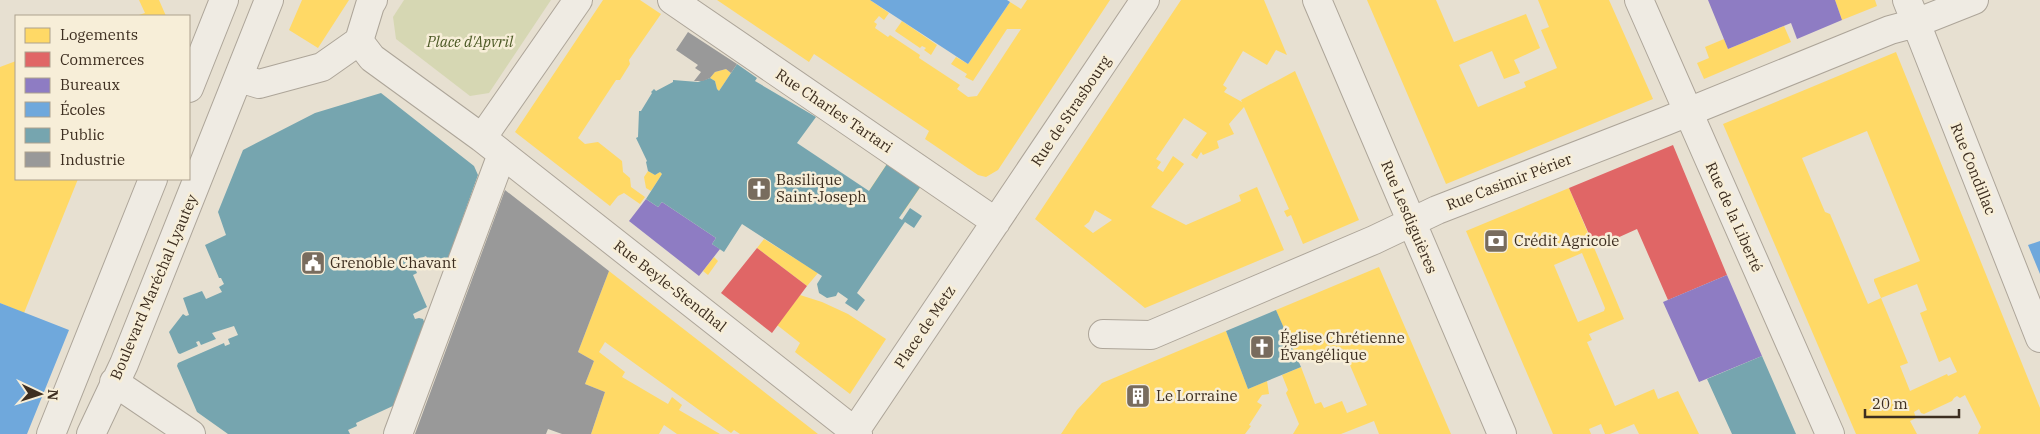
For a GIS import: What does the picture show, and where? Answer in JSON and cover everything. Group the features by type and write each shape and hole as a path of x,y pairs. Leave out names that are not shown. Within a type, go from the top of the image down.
{"street":[{"path":"190,85 224,0"},
{"name":"Boulevard Maréchal Lyautey","path":"91,434 124,364 269,0"},
{"path":"239,78 259,84 322,67 359,41 373,0"},
{"path":"398,434 492,146 578,0"},
{"name":"Rue Charles Tartari","path":"672,0 996,222"},
{"name":"Rue de Strasbourg","path":"996,222 1145,0"},
{"name":"Rue Lesdiguières","path":"1317,0 1502,434"},
{"name":"Rue de la Liberté","path":"1639,0 1830,434"},
{"name":"Rue Casimir Périer","path":"1103,334 1151,335 1374,240 1411,221 1890,30 1911,11 1974,0"},
{"name":"Rue Condillac","path":"1911,11 2040,338"},
{"path":"359,41 372,58 492,146"},
{"name":"Rue Beyle-Stendhal","path":"492,146 855,433"},
{"path":"51,434 152,180"},
{"name":"Place de Metz","path":"855,433 996,222"},
{"path":"114,382 191,434"}],"green space":[{"name":"Place d'Apvril","path":"404,0 551,0 489,93 470,96 396,39 393,17"}],"building: Logements":[{"path":"139,0 159,0 166,15 139,15 145,13"},
{"path":"302,0 349,0 318,48 289,30"},
{"path":"603,0 640,0 661,14 629,60 630,64 620,80 616,80 578,138 585,144 598,142 622,161 623,172 630,178 631,187 645,197 640,204 624,193 618,196 610,206 515,132"},
{"path":"717,0 870,0 889,13 884,20 879,16 874,22 877,24 875,28 888,37 890,35 920,55 919,58 960,85 957,89 968,97 977,96 1021,29 1007,29 973,81 965,77 967,74 951,64 956,57 968,64 1010,2 1021,9 1027,0 1110,0 998,170 986,177 978,175 925,139 929,131 814,54 809,62"},
{"path":"1181,0 1264,0 1287,55 1276,50 1267,65 1243,51 1223,85 1227,88 1224,92 1242,102 1241,100 1295,71 1359,220 1303,244 1291,215 1287,217 1284,211 1289,209 1244,107 1229,124 1234,134 1217,141 1219,148 1203,155 1201,152 1197,159 1191,155 1207,133 1184,118 1156,159 1161,162 1157,168 1163,172 1173,156 1184,164 1151,207 1186,225 1241,201 1239,195 1257,187 1284,250 1145,308 1035,219","holes":["1095,210 1112,220 1093,233 1084,226 1089,222"]},
{"path":"1367,0 1436,0 1454,42 1526,14 1540,48 1514,60 1520,73 1504,79 1492,51 1459,65 1478,107 1526,87 1524,82 1557,68 1541,30 1549,27 1538,0 1609,0 1653,99 1446,184"},
{"path":"1835,0 1875,0 1877,6 1842,20"},
{"path":"902,21 937,45 931,55 924,50 926,48 922,46 920,48 895,31"},
{"path":"1784,26 1791,42 1704,79 1697,63 1709,58 1705,47 1724,39 1728,49"},
{"path":"1896,52 2040,408 2040,434 1978,434 1981,427 1965,395 1960,398 1957,396 1952,401 1924,414 1919,409 1914,412 1916,418 1910,421 1917,434 1856,434 1723,124","holes":["1867,131 1920,261 1874,279 1881,298 1868,304 1830,214 1825,212 1802,158","1917,284 1927,310 1920,313 1939,362 1950,357 1957,372 1948,376 1947,374 1910,391 1900,366 1908,363 1881,298"]},
{"path":"15,61 15,180 78,180 24,313 0,303 0,67"},
{"path":"726,69 731,73 719,91 715,81 710,78 715,72"},
{"path":"887,164 921,186 902,214 869,191"},
{"path":"648,171 655,175 660,172 662,174 651,191 646,188 644,177"},
{"path":"1569,188 1624,319 1589,334 1592,340 1587,342 1615,406 1654,389 1658,399 1678,391 1699,434 1639,434 1634,424 1610,434 1605,434 1601,424 1589,429 1591,434 1553,434 1466,231","holes":["1582,253 1605,308 1604,311 1578,322 1554,265"]},
{"path":"764,239 818,273 807,286 757,248"},
{"path":"714,257 718,261 708,275 703,271"},
{"path":"1379,267 1451,434 1379,434 1374,421 1341,434 1293,434 1299,424 1286,393 1288,390 1282,375 1301,367 1315,404 1321,402 1324,408 1342,401 1347,413 1367,405 1343,349 1335,347 1298,362 1276,310"},
{"path":"609,271 818,434 740,434 734,430 731,433 605,342 599,352 625,372 622,377 668,404 672,397 682,405 679,410 720,434 677,434 664,425 659,434 591,434 605,392 585,384 594,361 578,352"},
{"path":"800,295 822,302 848,314 886,339 850,394 795,352 800,343 777,325"},
{"path":"1226,331 1248,389 1267,381 1269,394 1262,395 1257,402 1262,405 1245,434 1061,434 1077,410 1102,383"}],"building: Commerces":[{"path":"1673,145 1727,275 1668,300 1637,229 1595,248 1569,188"},
{"path":"757,248 807,286 772,333 721,293"}],"building: Bureaux":[{"path":"1708,0 1835,0 1842,20 1797,39 1791,23 1728,49"},
{"path":"646,199 658,207 662,202 716,238 712,244 720,249 699,276 629,221"},
{"path":"1727,275 1762,356 1699,382 1663,302"}],"building: Écoles":[{"path":"870,0 1007,0 1010,2 968,64"},
{"path":"2040,241 2040,274 2028,245"},
{"path":"0,303 69,330 27,434 0,434"}],"building: Public":[{"name":"Basilique Saint-Joseph","path":"737,64 757,78 755,81 816,117 797,143 869,191 887,164 921,186 899,218 902,220 910,208 922,216 914,228 905,222 857,293 865,300 857,311 845,303 848,299 838,292 836,296 827,298 819,293 817,284 822,276 742,224 724,252 712,244 716,238 662,202 658,207 646,199 662,174 660,172 655,175 648,171 647,161 636,138 638,137 639,111 641,111 651,92 673,82 673,80 698,82 710,78 715,81 719,91"},
{"name":"Grenoble Chavant","path":"381,93 474,166 478,175 448,259 432,267 426,256 412,262 417,273 413,275 427,307 413,314 415,319 423,319 425,324 395,405 356,423 357,426 348,430 350,434 228,434 197,412 177,366 178,363 224,343 225,346 230,344 228,339 238,335 234,326 212,333 216,339 201,345 199,341 196,342 198,346 180,354 169,332 183,314 189,315 183,298 202,291 206,299 222,292 219,287 224,284 221,278 219,278 205,245 226,235 218,212 243,150 315,113"},
{"name":"Église Chrétienne Évangélique","path":"1276,310 1301,367 1248,389 1226,331"},
{"path":"1762,356 1796,434 1732,434 1707,379"}],"building: Industrie":[{"path":"688,32 737,64 731,73 726,69 715,72 710,78 703,81 694,81 701,72 695,68 698,65 676,50"},
{"path":"505,190 609,271 578,352 594,361 585,384 605,392 591,434 562,434 548,429 546,434 415,434"}],"place":[{"name":"Basilique Saint-Joseph","path":"759,189"},
{"name":"Crédit Agricole","path":"1496,241"},
{"name":"Grenoble Chavant","path":"313,263"},
{"name":"Église Chrétienne Évangélique","path":"1262,347"},
{"name":"Le Lorraine","path":"1138,396"}]}
